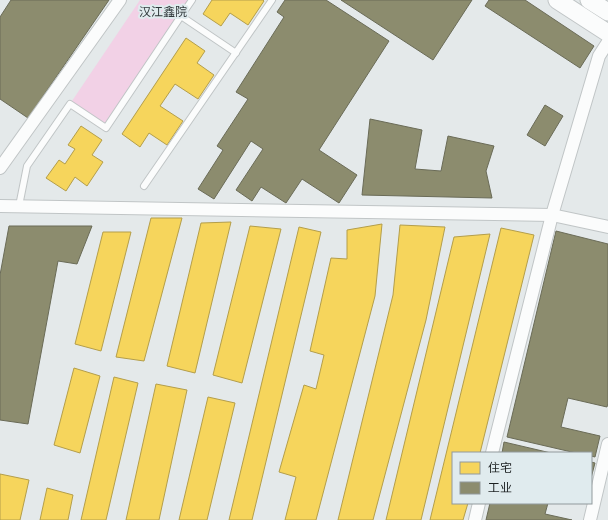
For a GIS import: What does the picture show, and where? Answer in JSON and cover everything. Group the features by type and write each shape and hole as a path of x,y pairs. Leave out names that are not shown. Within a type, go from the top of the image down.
{"street":[{"path":"0,168 120,0"},
{"path":"557,0 608,33"},
{"path":"589,0 608,12"},
{"path":"492,452 552,216 599,56 608,42"},
{"path":"0,206 552,216 608,227"},
{"path":"590,520 608,444"},
{"path":"475,520 479,504"}],"lane":[{"path":"19,206 27,166 70,104 106,128 192,0"},
{"path":"144,186 272,0"},
{"path":"181,16 236,53"}],"shaded area":[{"path":"140,0 192,0 106,128 70,104"}],"building: 住宅":[{"path":"212,0 264,1 248,25 230,13 221,26 203,14"},
{"path":"186,38 205,51 197,63 214,75 198,99 175,84 160,106 183,121 167,145 149,133 140,147 122,134"},
{"path":"81,126 102,140 92,155 103,162 87,186 75,177 66,191 46,178 59,160 65,164 75,149 68,145"},
{"path":"151,218 182,218 144,361 116,357"},
{"path":"231,222 195,373 167,366 201,223"},
{"path":"382,224 375,296 316,520 285,520 296,477 279,472 304,385 316,389 324,355 310,351 331,258 347,259 347,230"},
{"path":"400,225 445,227 426,320 373,520 338,520 393,295"},
{"path":"250,226 281,229 242,383 213,375"},
{"path":"299,227 321,232 252,520 229,520"},
{"path":"501,228 534,235 480,452 452,452 452,504 468,504 463,520 430,520"},
{"path":"103,232 131,232 101,351 75,344"},
{"path":"490,234 421,520 386,520 454,237"},
{"path":"74,368 100,376 80,453 54,445"},
{"path":"114,377 138,383 106,520 81,520"},
{"path":"156,384 187,390 159,520 126,520"},
{"path":"208,397 235,403 207,520 179,520"},
{"path":"0,474 29,480 20,520 0,520"},
{"path":"47,488 73,495 68,520 40,520"}],"building: 工业":[{"path":"11,0 109,0 28,118 0,99 0,17"},
{"path":"285,0 326,0 389,41 319,150 357,175 339,203 302,179 286,203 261,187 252,201 236,190 263,149 251,141 214,199 198,189 223,150 217,146 248,99 236,92 284,17 277,12"},
{"path":"341,0 472,0 433,60"},
{"path":"489,0 525,0 594,46 580,68 485,6"},
{"path":"545,105 563,116 545,146 527,135"},
{"path":"370,119 422,130 415,169 441,171 448,136 494,146 486,171 492,198 362,195"},
{"path":"9,226 92,226 77,264 58,261 28,424 0,420 0,275"},
{"path":"556,231 608,244 607,407 568,398 561,427 600,436 595,457 592,456 592,452 572,452 507,437"},
{"path":"504,442 547,452 502,452"},
{"path":"592,462 595,463 592,474"},
{"path":"490,504 548,504 545,514 572,520 486,520"}],"district":[{"name":"汉江鑫院","path":"163,12"}]}
